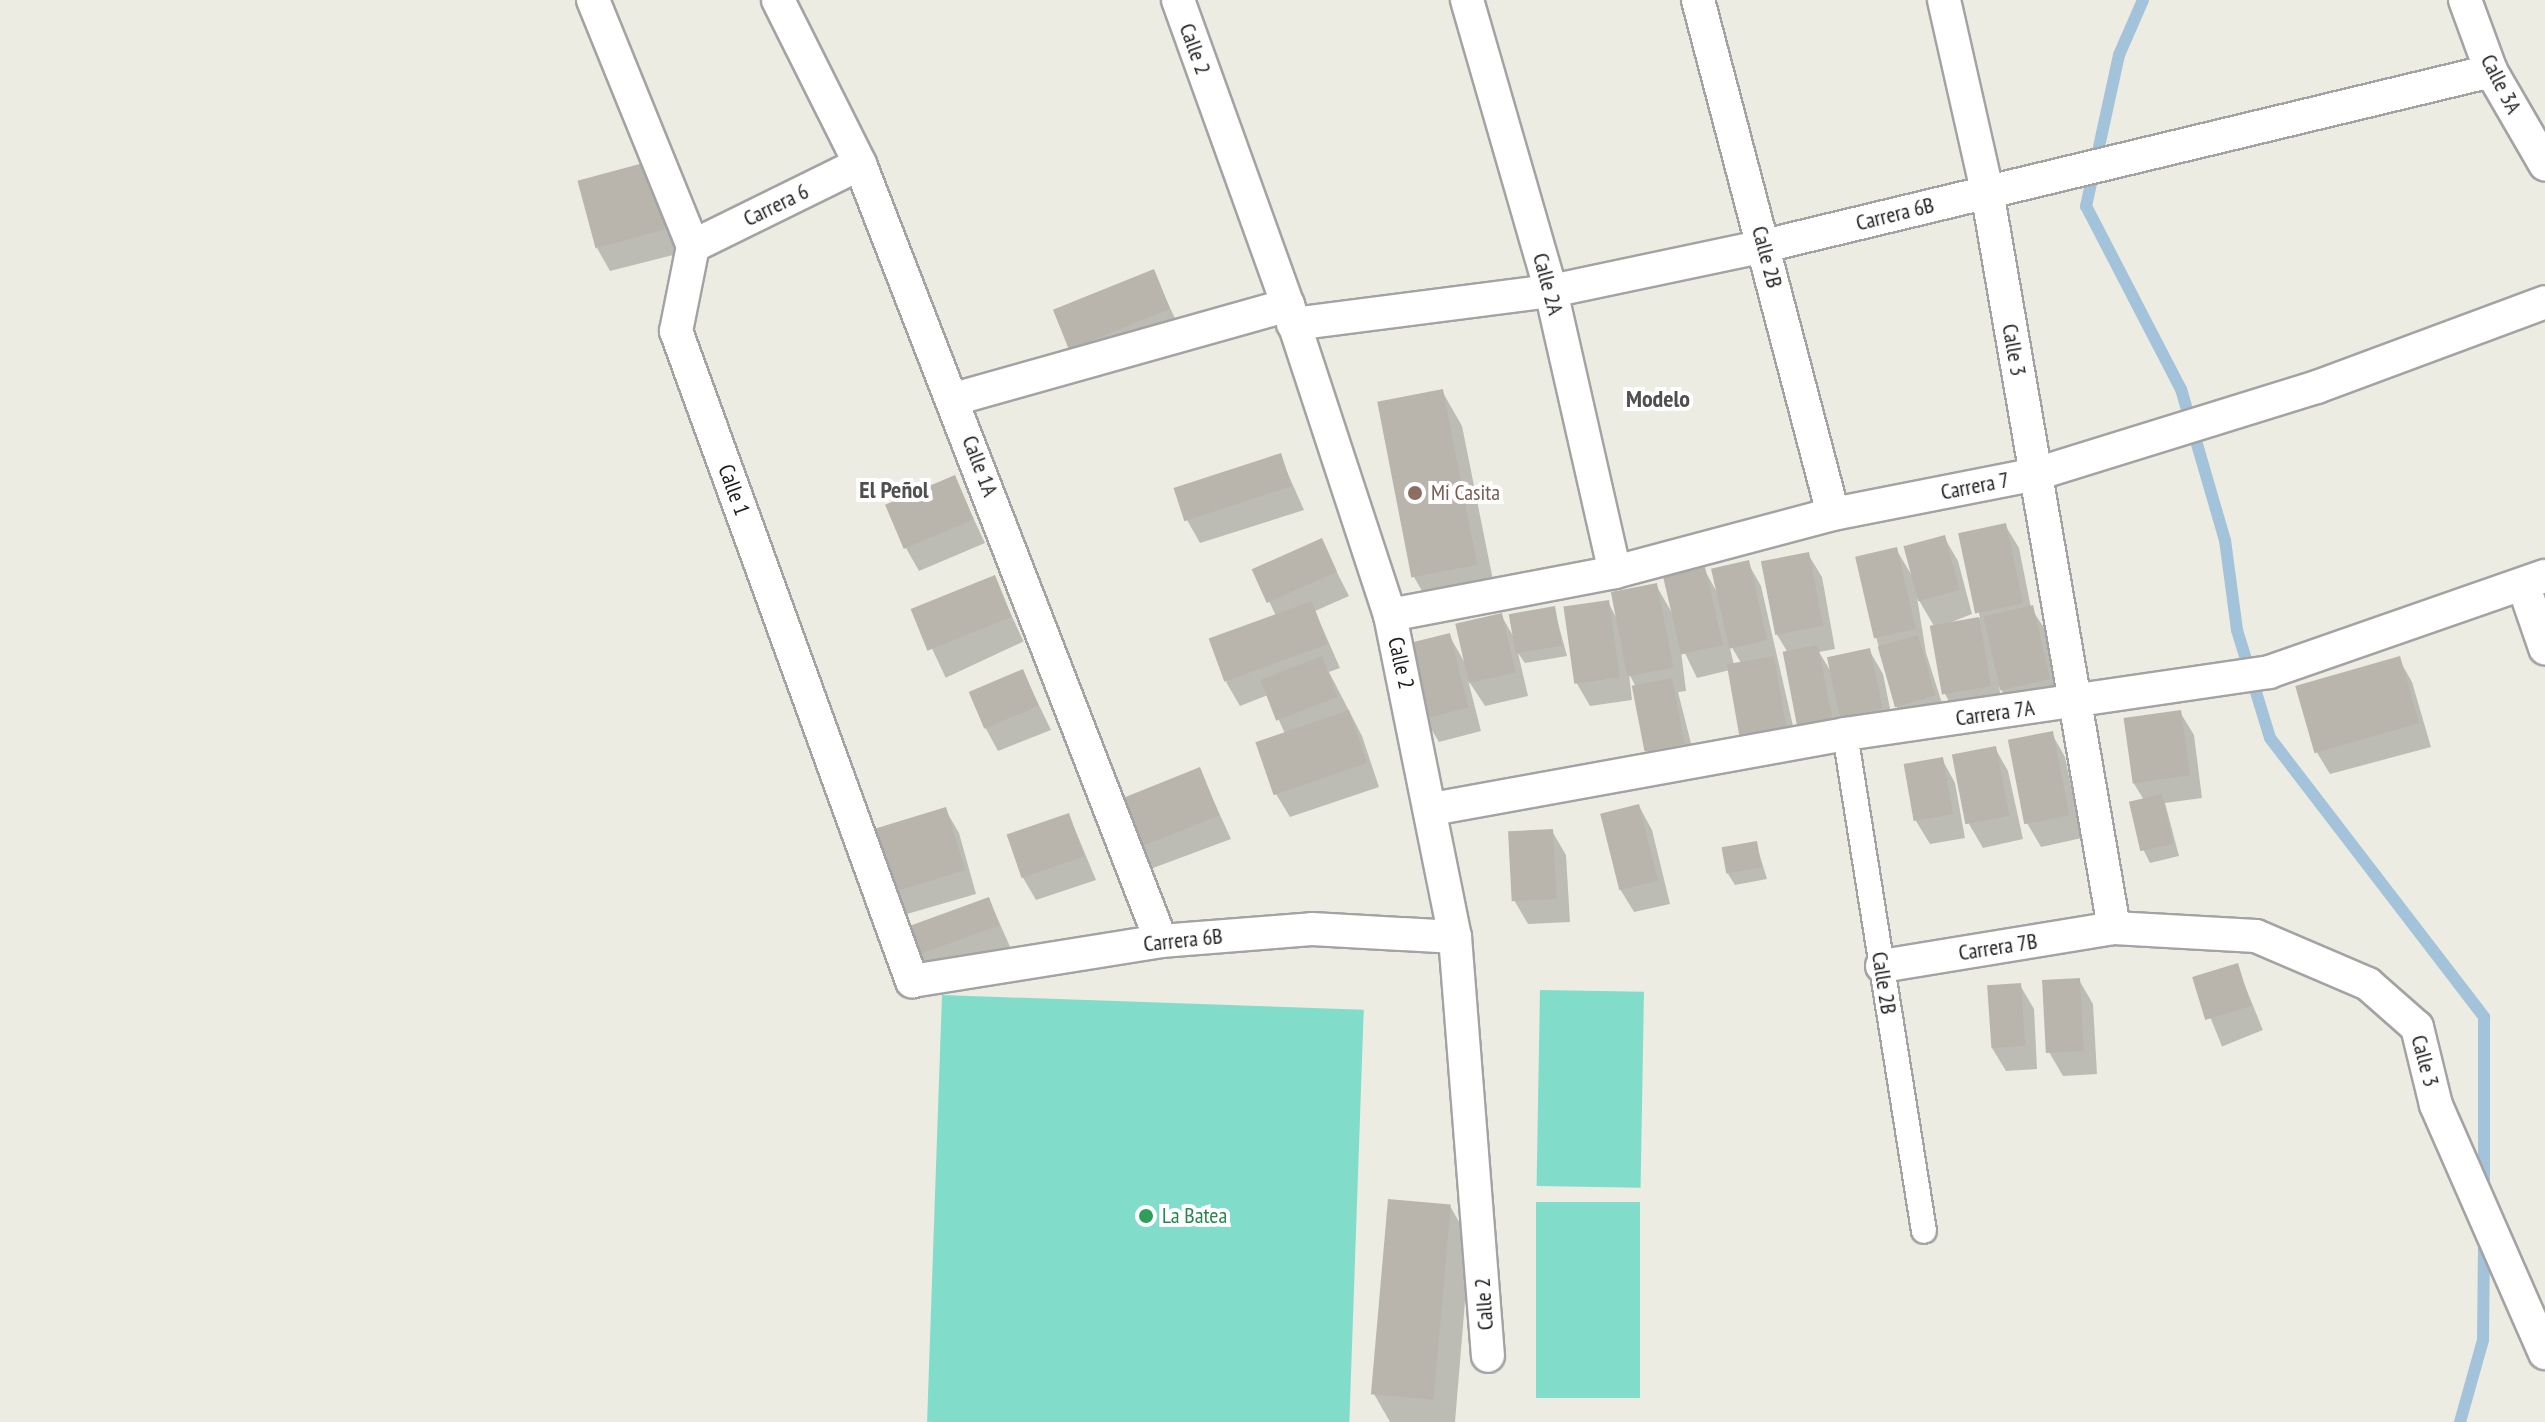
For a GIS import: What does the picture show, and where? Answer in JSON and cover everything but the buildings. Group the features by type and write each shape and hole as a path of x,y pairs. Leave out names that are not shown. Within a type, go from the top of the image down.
{"street":[{"path":"593,0 693,246"},
{"name":"Calle 1A","path":"778,0 860,164 954,399 1161,941"},
{"name":"Calle 2","path":"1178,0 1290,315 1390,615 1433,809 1455,937 1488,1356"},
{"name":"Calle 2A","path":"1467,0 1551,291 1615,572"},
{"name":"Calle 2B","path":"1698,0 1833,514"},
{"name":"Calle 3","path":"1944,0 1987,191 2114,928 2256,936 2368,984 2417,1027 2436,1105 2545,1353"},
{"name":"Calle 3A","path":"2465,0 2491,71 2545,164"},
{"name":"Carrera 6B","path":"954,399 1290,315 1551,291 1764,246 2491,71"},
{"name":"Carrera 6","path":"693,246 860,164"},
{"name":"Calle 1","path":"693,246 676,331 912,981"},
{"name":"Carrera 7","path":"1390,615 1615,572 1833,514 2036,474 2162,438 2545,302"},
{"path":"2535,581 2545,648"},
{"name":"Carrera 7A","path":"1433,809 1845,734 2222,682 2269,672 2535,581"},
{"name":"Calle 2B","path":"1845,734 1924,1231"},
{"name":"Carrera 7B","path":"1882,966 2114,928"},
{"name":"Carrera 6B","path":"912,981 1161,941 1312,929 1455,937"}],"shaded area":[{"path":"1540,990 1644,992 1641,1188 1537,1186"},
{"name":"La Batea","path":"942,995 1364,1010 1349,1422 927,1422"},
{"path":"1536,1202 1640,1202 1640,1398 1536,1398"}],"waterway":[{"path":"2143,0 2119,55 2086,206 2181,389 2225,540 2237,630 2270,738 2484,1017 2484,1188"},
{"path":"2460,1422 2483,1340 2484,1238"}],"place":[{"name":"Mi Casita","path":"1415,493"},
{"name":"La Batea","path":"1146,1216"}],"district":[{"name":"Modelo","path":"1658,399"},
{"name":"El Peñol","path":"894,490"}]}
